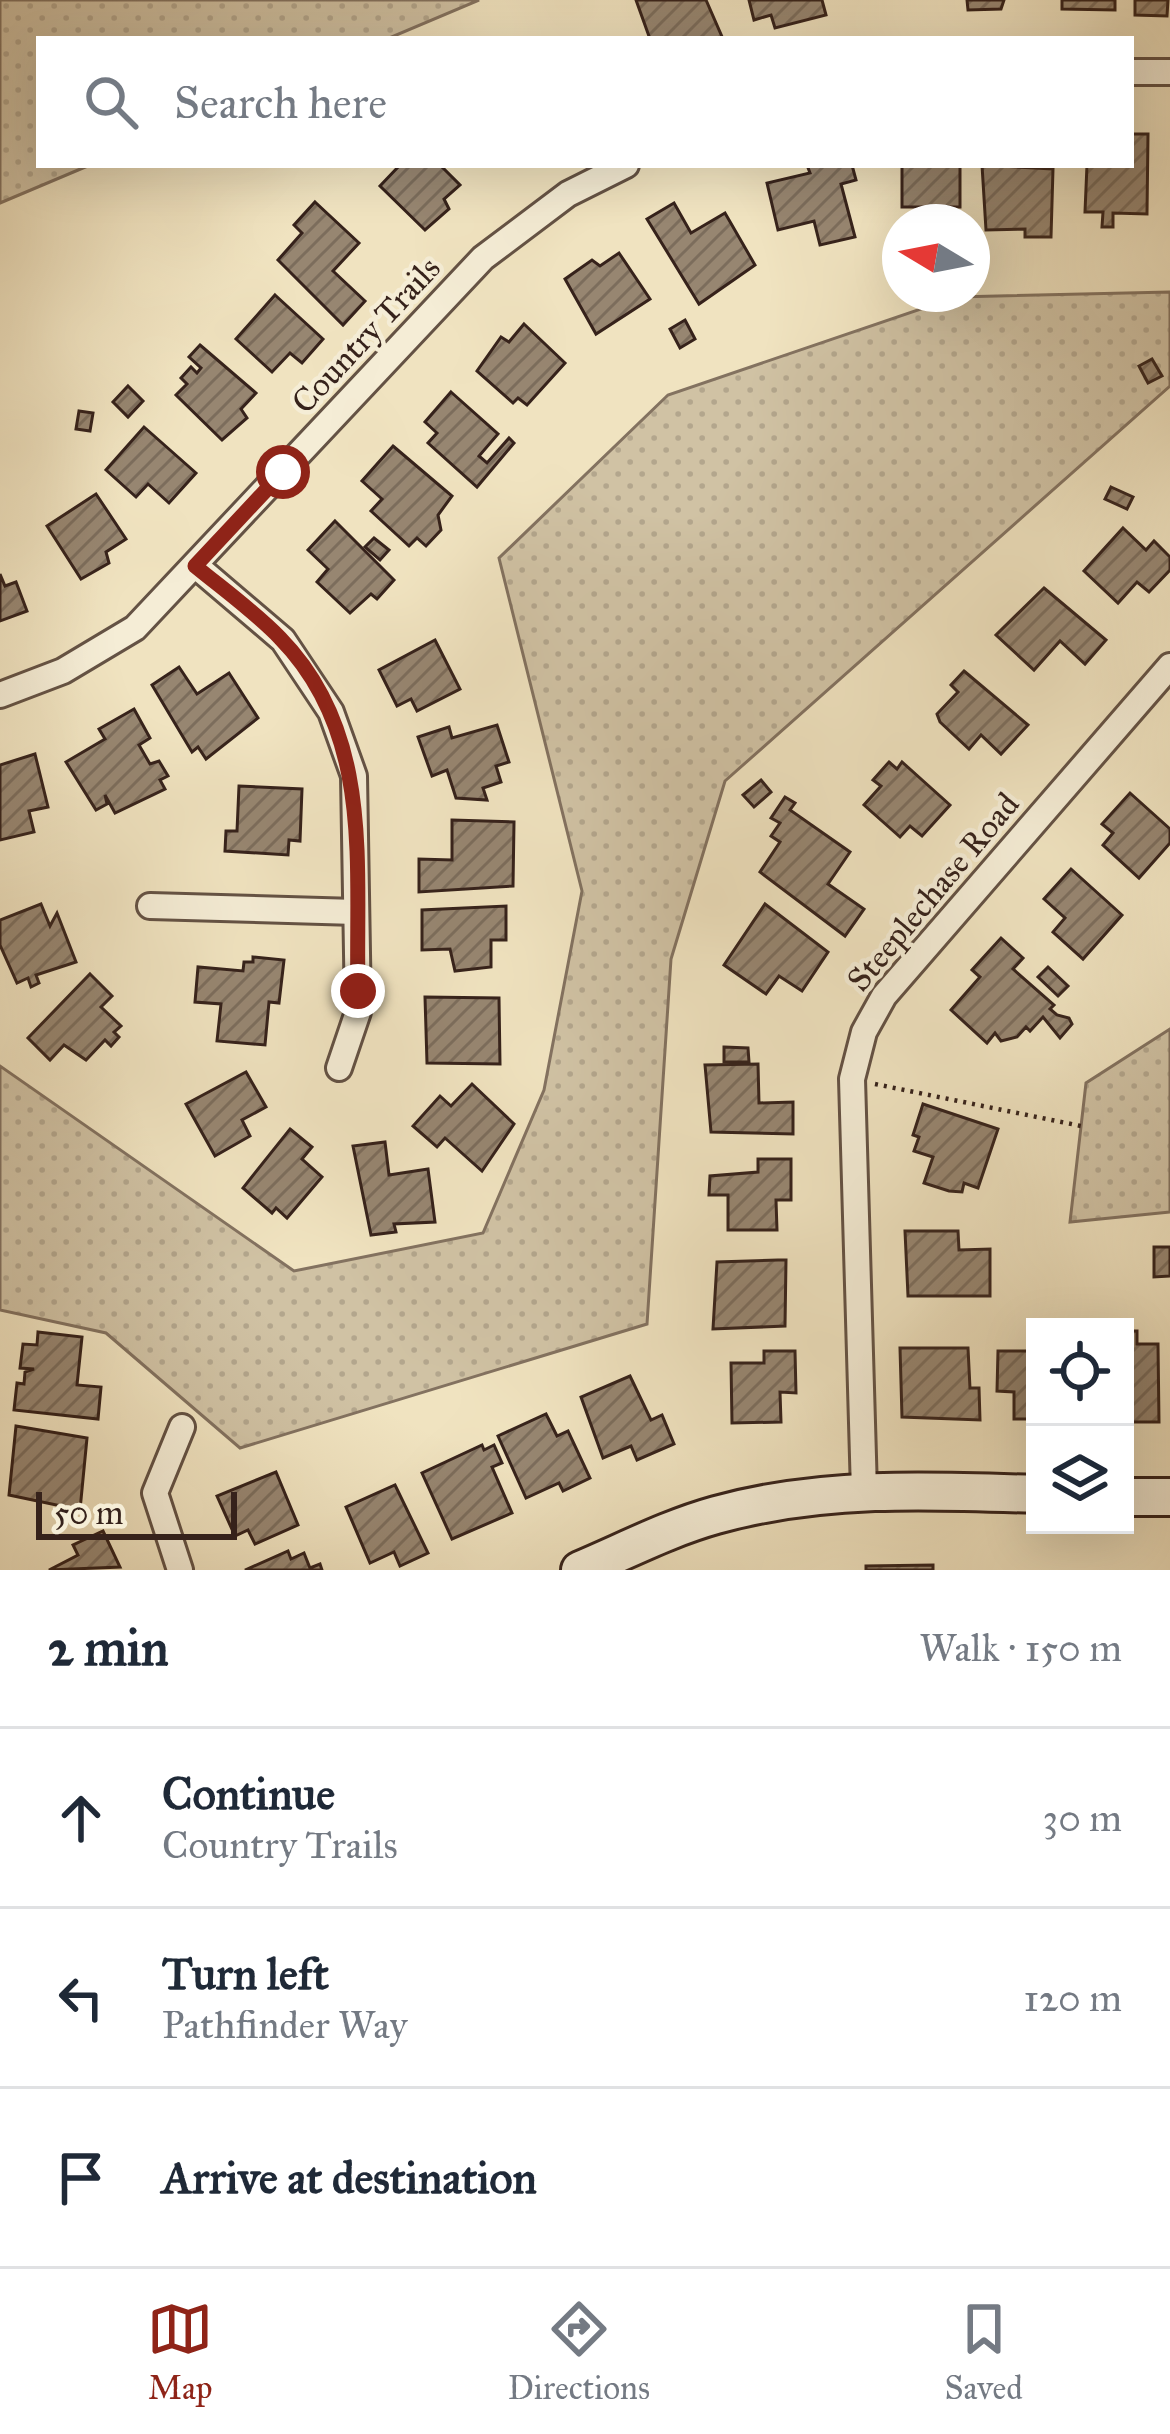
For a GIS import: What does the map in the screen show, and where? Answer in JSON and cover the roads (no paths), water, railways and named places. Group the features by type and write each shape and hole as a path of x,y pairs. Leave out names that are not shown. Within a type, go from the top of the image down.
{"main road":[{"path":"580,1570 716,1515 864,1491 1026,1494"},
{"path":"1134,1497 1170,1497"}],"street":[{"path":"1134,72 1170,72"},
{"name":"Country Trails","path":"0,695 63,671 118,640 195,566 483,258 568,194 620,168"},
{"path":"195,566 283,640 331,712 354,776 358,1012 340,1068"},
{"name":"Steeplechase Road","path":"864,1491 852,1079 864,1032 884,996 1170,666"},
{"path":"150,906 356,912"},
{"path":"180,1570 155,1493 182,1427"}]}
